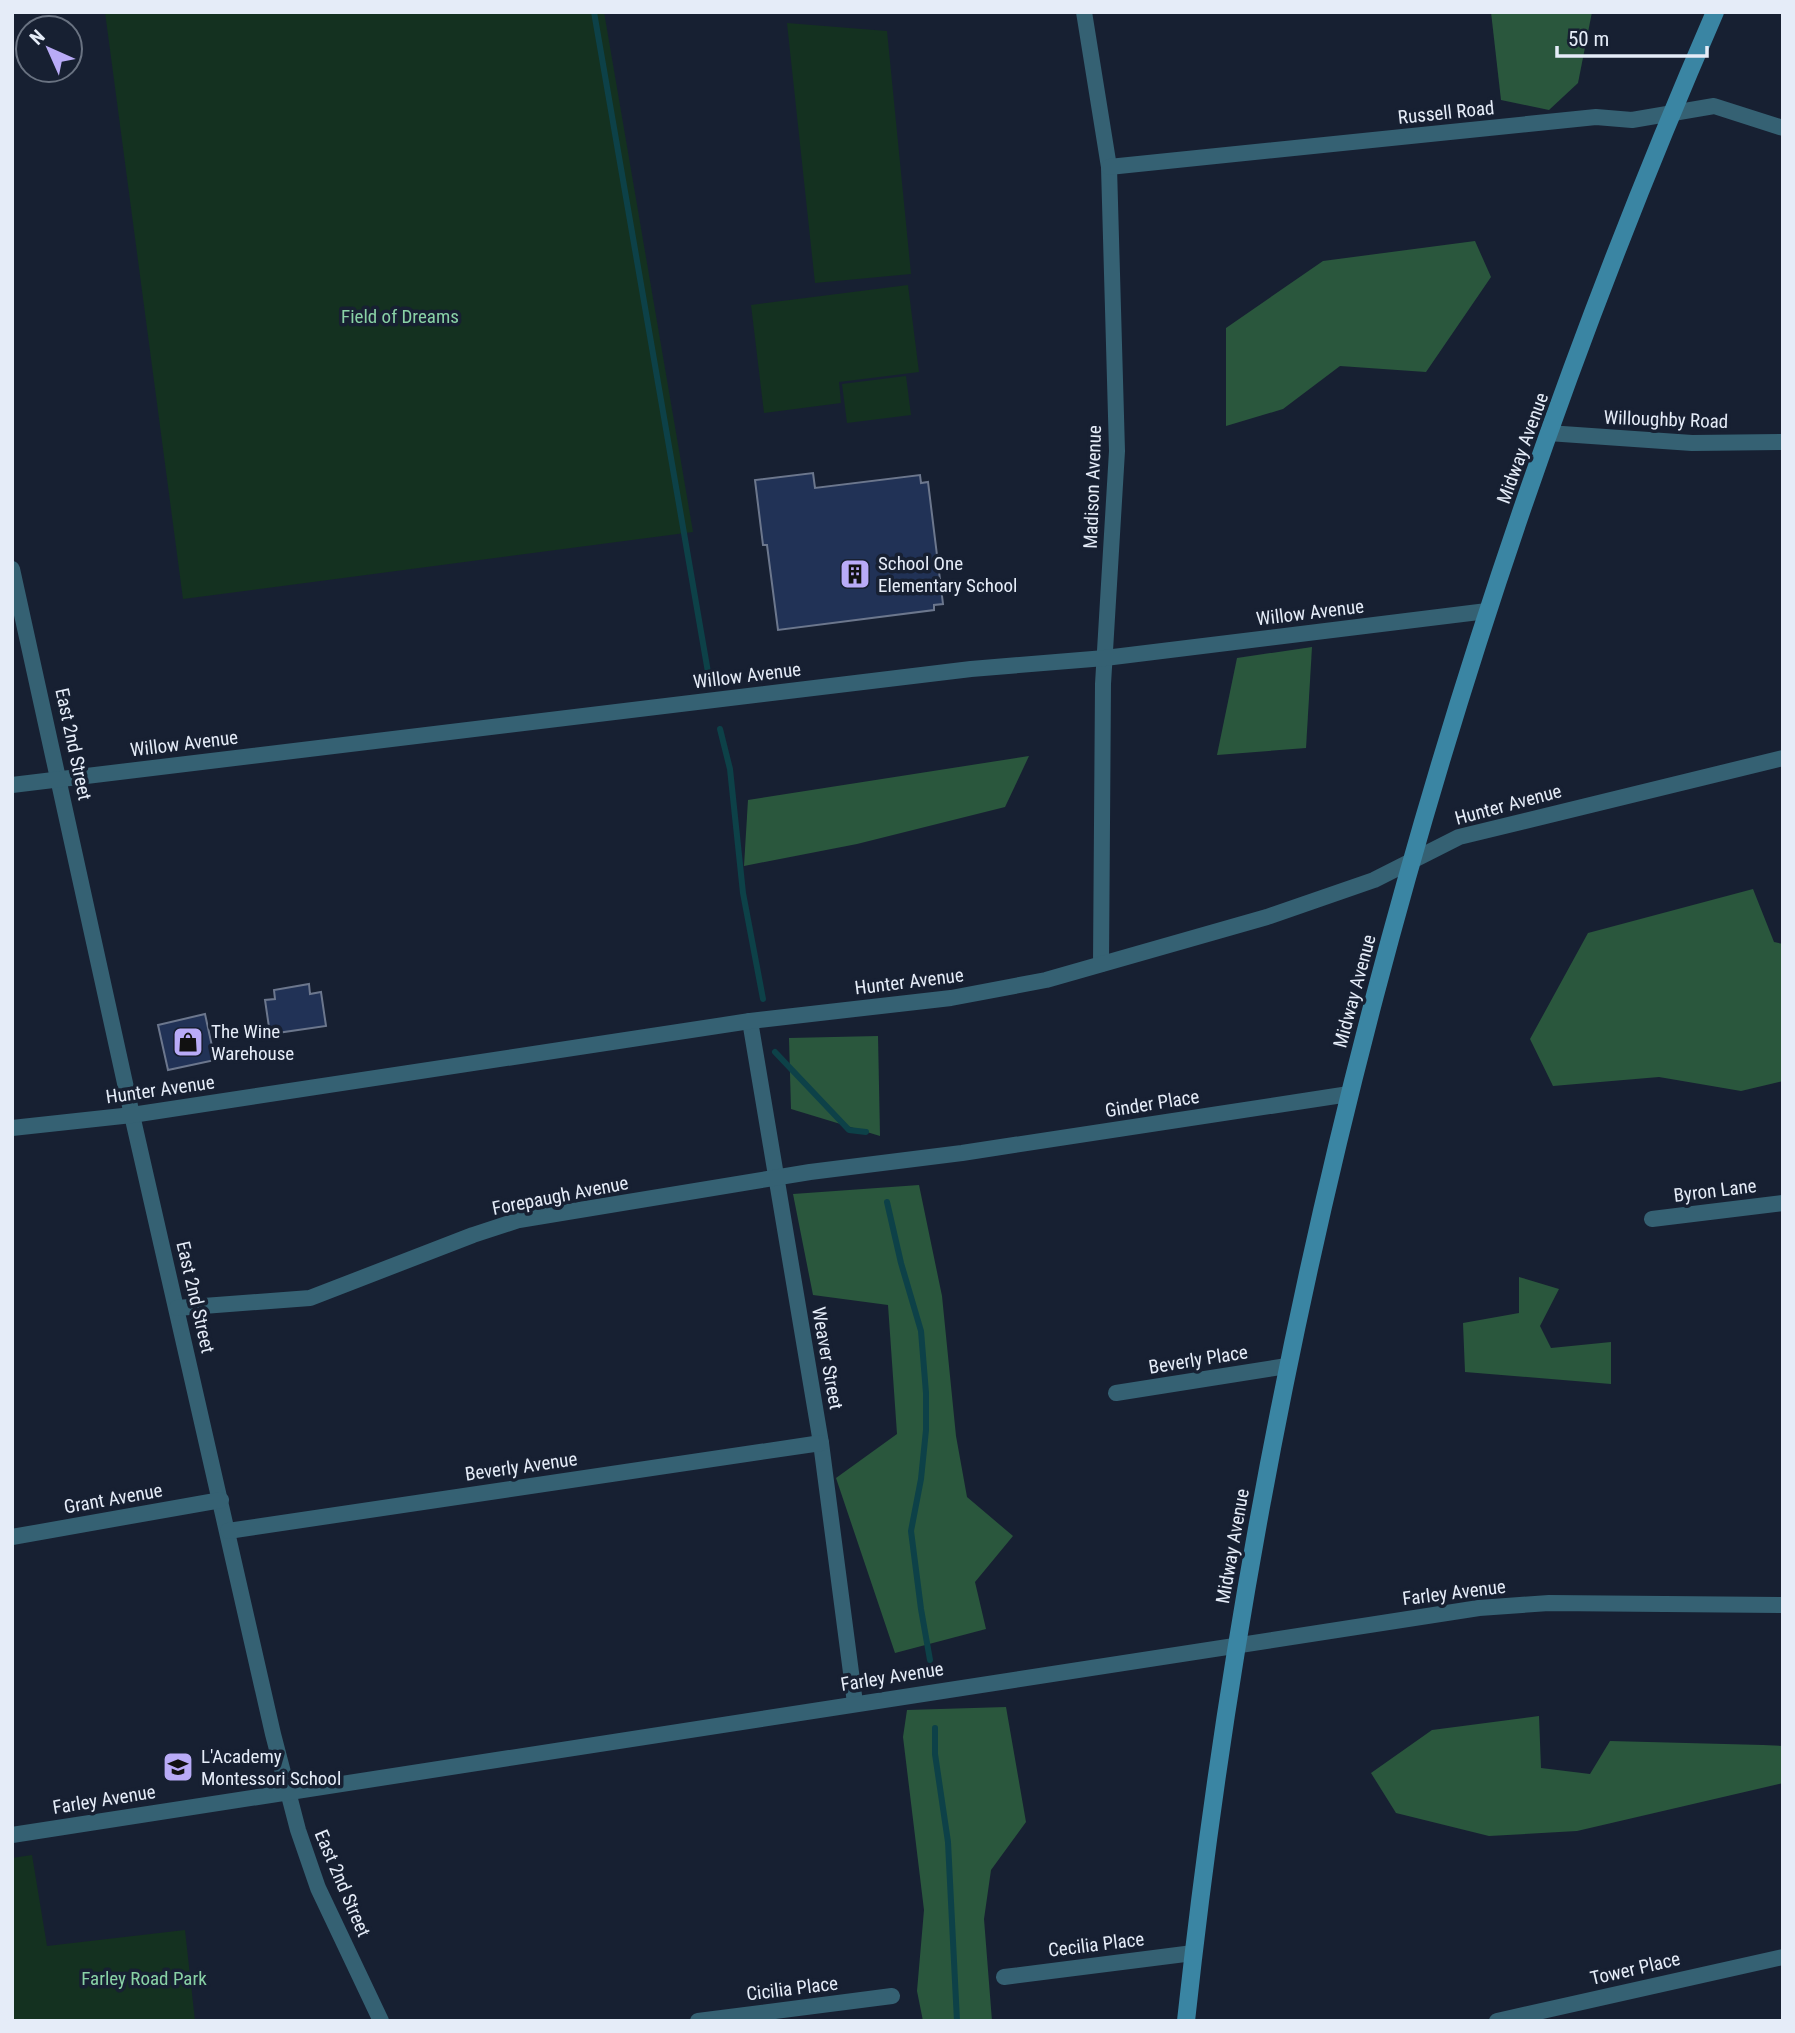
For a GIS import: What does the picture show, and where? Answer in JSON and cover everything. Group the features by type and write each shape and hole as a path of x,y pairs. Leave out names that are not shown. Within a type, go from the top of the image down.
{"street":[{"name":"Madison Avenue","path":"1084,12 1109,167 1117,451 1103,684 1101,964"},
{"name":"Midway Avenue","path":"1186,2021 1216,1772 1287,1366 1349,1094 1410,862 1486,611 1548,433 1671,113 1715,12"},
{"name":"Russell Road","path":"1109,167 1596,117 1632,120 1714,106 1783,128"},
{"name":"Willoughby Road","path":"1548,433 1692,443 1783,442"},
{"name":"East 2nd Street","path":"12,569 132,1115 288,1792 318,1888 381,2021"},
{"name":"Willow Avenue","path":"12,785 971,669 1105,658 1486,611"},
{"name":"Hunter Avenue","path":"12,1128 132,1115 750,1021 951,998 1046,980 1267,917 1374,880 1459,837 1783,758"},
{"name":"Weaver Street","path":"750,1021 821,1443 855,1703"},
{"name":"Ginder Place","path":"962,1153 1349,1094"},
{"name":"Forepaugh Avenue","path":"177,1308 310,1298 472,1235 519,1220 776,1178 962,1153"},
{"name":"Byron Lane","path":"1652,1219 1783,1203"},
{"name":"Beverly Place","path":"1116,1393 1287,1366"},
{"name":"Beverly Avenue","path":"228,1531 821,1443"},
{"name":"Grant Avenue","path":"12,1536 221,1500"},
{"name":"Farley Avenue","path":"12,1835 1479,1608 1549,1603 1783,1605"},
{"name":"Cecilia Place","path":"1004,1977 1193,1953"},
{"name":"Tower Place","path":"1497,2021 1783,1957"},
{"name":"Cicilia Place","path":"698,2021 892,1996"}],"green space":[{"name":"Field of Dreams","path":"105,12 604,12 693,532 183,599"},
{"path":"1491,12 1592,12 1578,83 1549,110 1501,100"},
{"path":"787,23 887,31 911,274 815,283"},
{"path":"1475,241 1491,277 1426,372 1340,366 1283,409 1226,426 1226,328 1323,261"},
{"path":"908,285 919,372 839,382 841,403 764,413 751,305"},
{"path":"906,376 911,415 847,423 842,384"},
{"path":"1312,647 1306,748 1217,755 1237,658"},
{"path":"1029,756 1005,807 857,844 744,866 748,800"},
{"path":"1753,889 1774,942 1783,944 1783,1081 1741,1091 1659,1077 1553,1086 1530,1039 1588,933"},
{"path":"878,1036 880,1136 791,1109 789,1038"},
{"path":"919,1185 942,1296 956,1436 967,1497 1013,1536 975,1582 986,1629 895,1653 836,1478 897,1434 888,1305 813,1295 793,1194"},
{"path":"1519,1277 1559,1289 1540,1326 1551,1348 1611,1342 1611,1384 1465,1372 1463,1323 1519,1313"},
{"path":"1006,1707 1026,1822 991,1870 984,1919 992,2021 923,2021 917,1991 924,1910 903,1737 907,1710"},
{"path":"1539,1716 1541,1768 1590,1774 1610,1741 1783,1746 1783,1783 1577,1831 1489,1836 1396,1813 1371,1773 1432,1730"},
{"name":"Farley Road Park","path":"32,1855 47,1946 185,1930 195,2021 12,2021 12,1858"}],"building":[{"name":"School One Elementary School","path":"813,473 815,488 920,475 921,483 928,482 943,604 934,605 934,610 778,630 755,480"},
{"path":"309,984 310,994 321,992 326,1026 270,1034 265,1000 275,999 274,990"},
{"path":"205,1014 215,1060 168,1070 158,1025"}],"waterway":[{"path":"594,12 709,678"},
{"path":"720,729 730,769 743,893 763,999"},
{"path":"775,1052 849,1130 866,1132"},
{"path":"887,1202 921,1331 926,1430 921,1479 911,1531 930,1660"},
{"path":"935,1728 935,1754 948,1842 957,2021"}],"place":[{"name":"School One Elementary School","path":"855,574"},
{"name":"The Wine Warehouse","path":"188,1042"},
{"name":"L'Academy Montessori School","path":"178,1767"}]}
